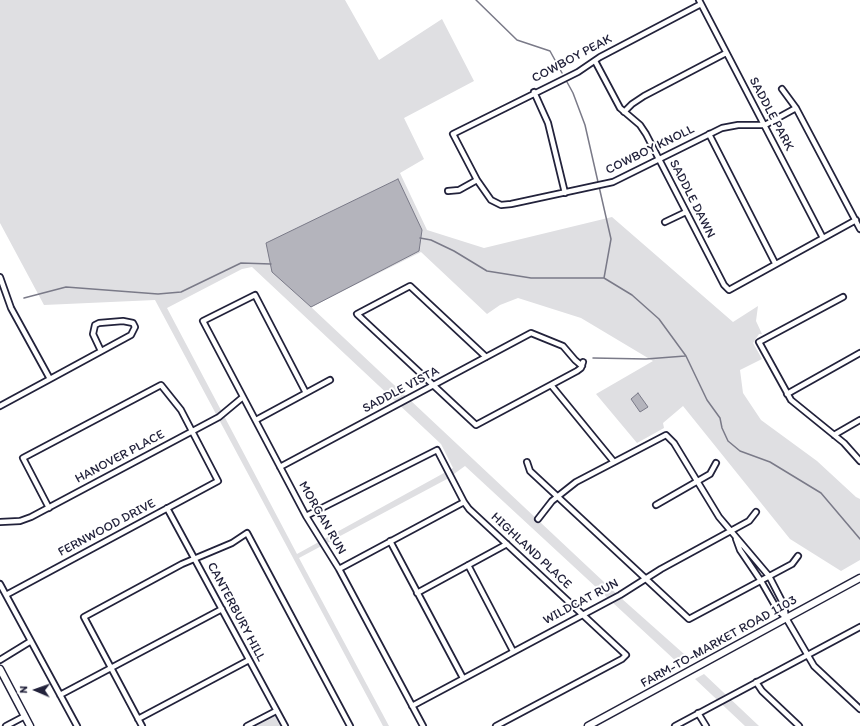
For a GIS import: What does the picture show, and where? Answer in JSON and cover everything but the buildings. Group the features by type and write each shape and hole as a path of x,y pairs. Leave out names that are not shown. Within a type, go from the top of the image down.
{"main road":[{"name":"FARM-TO-MARKET ROAD 1103","path":"588,726 860,578"},
{"path":"0,668 29,726"}],"street":[{"name":"SADDLE PARK","path":"700,2 823,238"},
{"name":"COWBOY PEAK","path":"453,134 534,92 578,72 700,2"},
{"path":"624,112 632,104 644,96 726,53"},
{"name":"SADDLE DAWN","path":"595,61 617,104 643,129 724,285 729,290 775,263"},
{"path":"782,89 796,108 860,229"},
{"path":"534,92 548,123 565,193"},
{"name":"COWBOY KNOLL","path":"453,134 477,180 491,200 501,205 613,182 722,128 738,125 765,125 796,108"},
{"path":"709,134 775,263 856,220"},
{"path":"448,191 459,190 477,180"},
{"path":"665,222 686,212"},
{"path":"0,277 11,308 50,379"},
{"path":"486,357 410,286 357,314 476,425 551,385 614,462"},
{"name":"MORGAN RUN","path":"306,393 255,295 203,321 306,516 339,568 423,726"},
{"path":"843,297 759,342 788,394 800,408 834,435 860,461"},
{"path":"0,406 131,335 134,327 133,323 123,321 99,323 95,325 93,334 101,351"},
{"name":"SADDLE VISTA","path":"280,467 531,333 563,346 575,360 583,364 577,371 551,385"},
{"path":"788,394 860,353"},
{"path":"256,420 330,380"},
{"path":"49,508 23,458 161,385 174,400 192,431"},
{"name":"HANOVER PLACE","path":"0,522 20,522 49,508 221,416 243,397"},
{"path":"834,435 860,420"},
{"name":"FERNWOOD DRIVE","path":"6,595 218,481 192,431"},
{"path":"538,519 557,497 576,482 666,435 674,442 731,532 746,546 769,576 784,605 786,618"},
{"name":"HIGHLAND PLACE","path":"306,516 437,450 464,502 626,655 622,659 496,726"},
{"path":"527,462 530,471 690,619 792,564 798,556"},
{"path":"656,505 710,474 716,463"},
{"path":"339,568 464,502"},
{"name":"CANTERBURY HILL","path":"167,508 285,726"},
{"name":"WILDCAT RUN","path":"412,706 731,532 749,521 756,512"},
{"path":"142,726 84,617 195,558 232,543 247,533 350,726"},
{"path":"735,537 740,550 761,581 777,609 786,618 814,666 860,709"},
{"path":"390,541 463,678"},
{"path":"417,593 507,544"},
{"path":"468,565 513,651"},
{"path":"0,584 77,726"},
{"path":"60,694 111,669 222,609"},
{"path":"675,726 860,627"},
{"path":"0,660 31,642"},
{"path":"138,719 249,660"},
{"path":"756,682 762,691 799,726"},
{"path":"247,726 276,711"},
{"path":"698,713 706,726"},
{"path":"9,725 25,716"}],"shaded area":[{"path":"0,0 345,0 379,60 442,19 474,81 404,118 424,159 400,173 427,230 484,248 612,217 733,322 758,306 756,321 762,334 759,334 753,343 762,359 740,370 743,393 761,420 817,461 860,499 860,560 841,571 790,539 683,406 663,423 664,428 637,443 596,394 653,361 581,318 518,298 500,305 487,314 421,252 311,307 621,598 684,654 678,663 465,466 447,479 299,558 389,726 383,726 155,300 44,305 0,223","holes":["252,267 441,444 453,468 297,554 167,308 242,269"]},
{"path":"398,179 422,230 419,251 311,307 272,272 266,243"},
{"path":"638,393 648,407 640,412 631,399"},
{"path":"704,674 759,726 745,726 695,679"},
{"path":"276,711 285,726 247,726"}],"waterway":[{"path":"476,0 517,40 550,51 562,73"},
{"path":"567,82 573,93 585,125 611,239 604,278"},
{"path":"420,238 431,240 454,251 487,271 531,278 604,278 632,295 659,319 686,356 707,400 720,418 722,428 728,441 740,451 770,462 821,493 860,539"},
{"path":"24,298 66,287 158,294 181,292 241,263 271,264"},
{"path":"593,358 646,359 685,356"}]}
